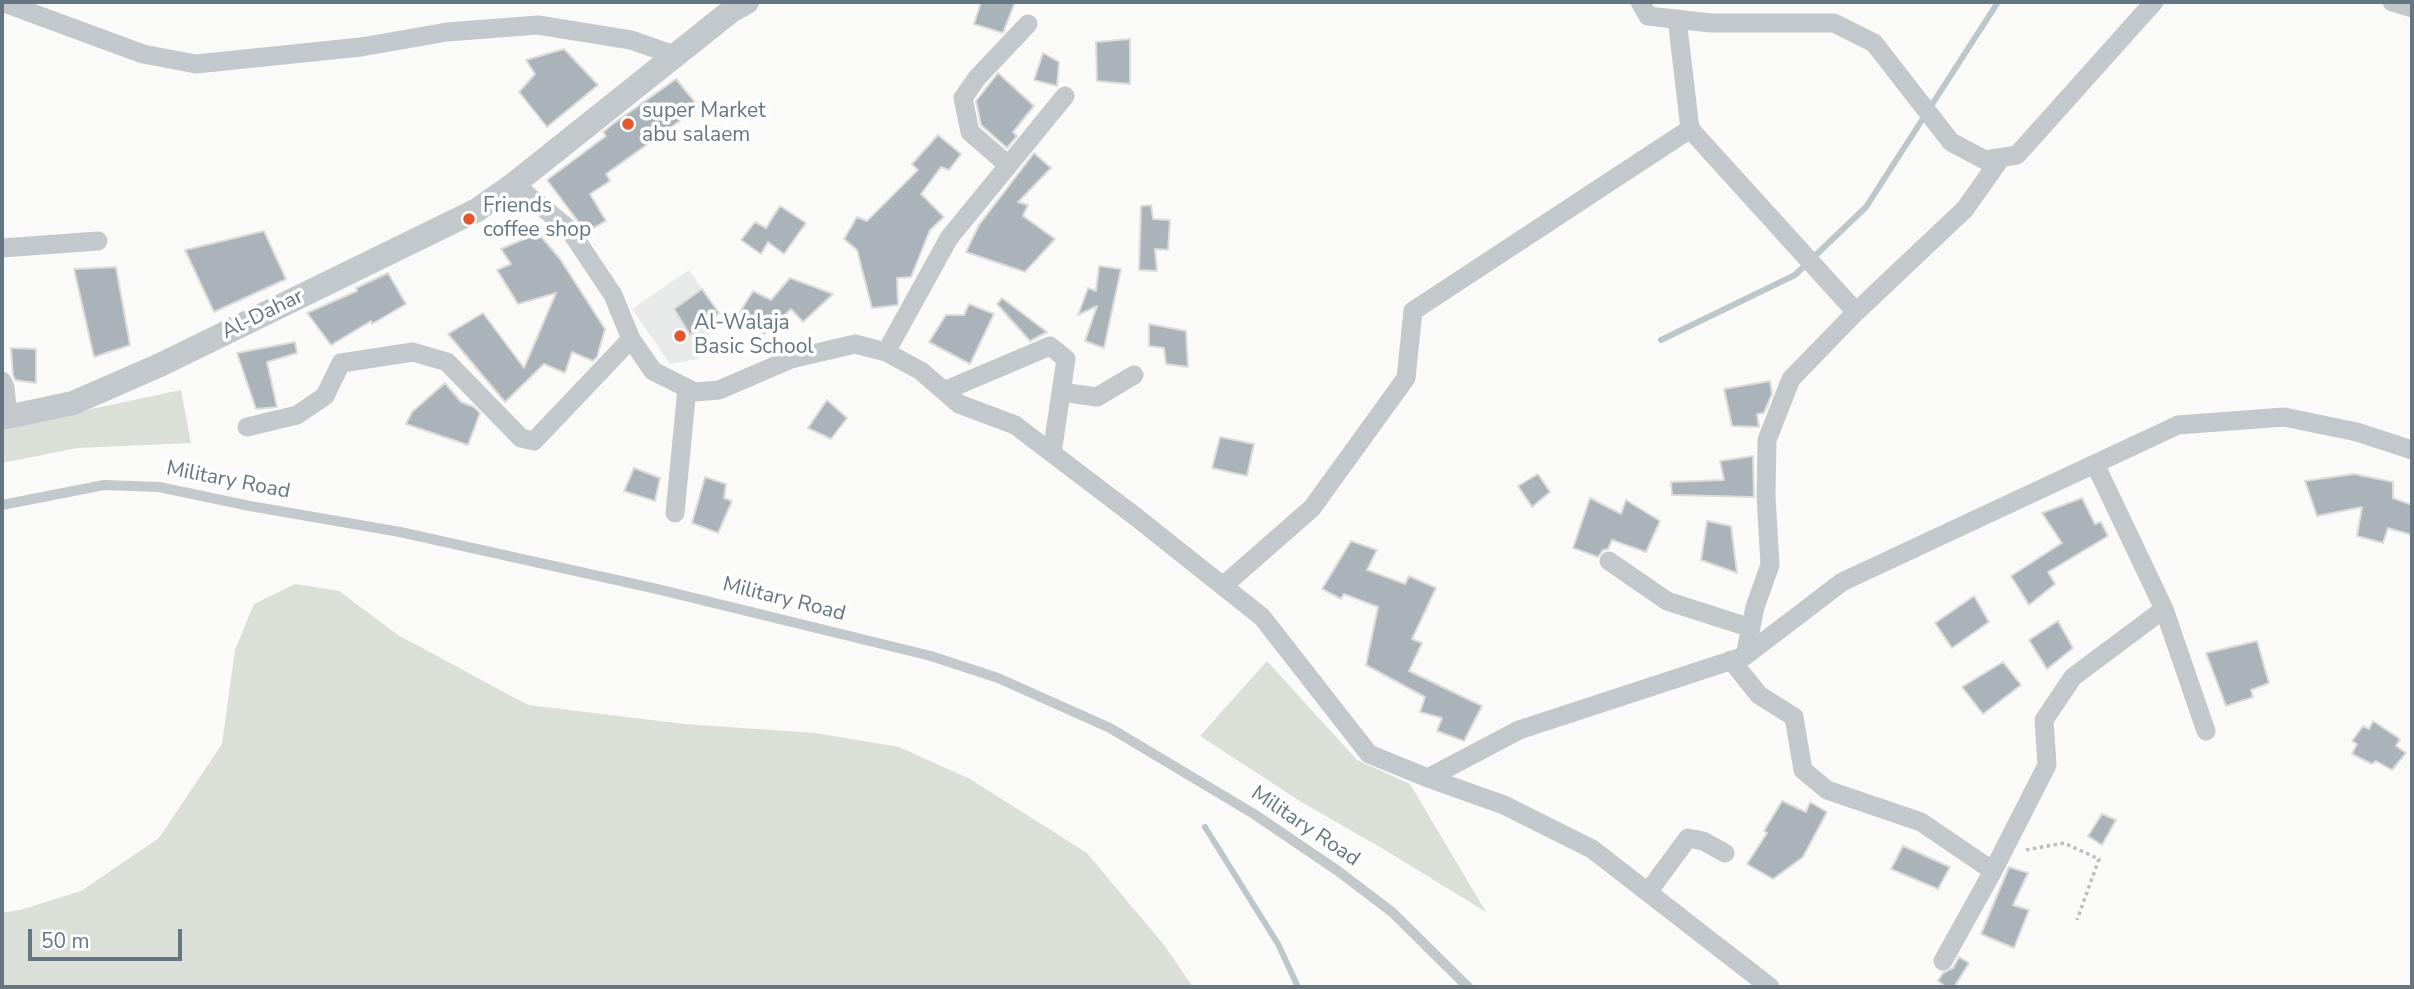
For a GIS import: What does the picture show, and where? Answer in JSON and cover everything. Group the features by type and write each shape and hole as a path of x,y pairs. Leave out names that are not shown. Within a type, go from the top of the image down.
{"street":[{"path":"2,2 143,54 196,64 361,47 447,32 538,25 631,40 677,56"},
{"name":"Al-Dahar","path":"5,418 73,403 160,365 477,210 677,56 731,11 747,2"},
{"path":"1640,2 1648,16 1711,23 1834,23 1874,43 1951,142 1985,160 2017,155 2154,2"},
{"path":"2392,2 2412,8"},
{"path":"1676,19 1690,129 1856,312"},
{"path":"1008,165 970,132 963,98 977,78 1028,24"},
{"path":"886,352 948,238 1065,96"},
{"path":"1223,586 1312,508 1406,378 1413,311 1690,129"},
{"path":"1738,658 1751,628 1755,607 1770,565 1766,496 1767,440 1791,379 1856,312 1965,209 2001,158"},
{"path":"513,184 569,229 613,295 631,339 653,371 695,392 719,390 790,359 855,344 886,352 921,371 959,404 1015,425 1262,617 1369,754 1504,806 1592,849 1770,987"},
{"path":"2,248 98,241"},
{"path":"247,427 297,415 324,396 341,363 413,352 447,362 521,438 534,442 631,339"},
{"path":"944,391 1050,345 1066,359 1052,453"},
{"path":"1061,392 1097,397 1134,375"},
{"path":"2,381 5,387 5,418"},
{"path":"676,513 687,388"},
{"path":"1428,778 1519,730 1738,658 1843,582 2178,425 2284,417 2357,432 2412,450"},
{"path":"2095,464 2164,608 2206,731"},
{"path":"1609,561 1667,600 1751,628"},
{"path":"1943,961 2047,765 2044,720 2073,677 2164,608"},
{"path":"1738,658 1759,695 1794,717 1803,770 1827,790 1921,822 1993,871"},
{"path":"1648,892 1688,838 1703,841 1725,853"}],"lane":[{"name":"Military Road","path":"2,505 104,485 159,486 250,506 400,532 657,589 931,656 998,678 1110,728 1254,814 1338,871 1392,912 1468,987"}],"path":[{"path":"2004,850 2032,850 2064,843 2099,859 2077,920"}],"shaded area":[{"name":"Al-Walaja Basic School","path":"689,270 719,313 698,359 670,364 632,309"},
{"path":"181,390 191,443 77,448 2,463 2,428"},
{"path":"295,584 339,591 398,635 528,705 684,724 815,733 899,747 970,779 1087,853 1164,945 1193,987 2,987 2,913 81,891 159,838 222,744 235,650 254,604"},
{"path":"1267,661 1357,760 1410,784 1486,912 1303,803 1200,736"}],"building":[{"path":"981,2 1015,2 1003,33 974,24"},
{"path":"1130,39 1130,84 1097,81 1096,42"},
{"path":"564,49 598,85 547,127 519,92 535,74 526,60"},
{"path":"1043,53 1059,62 1057,86 1034,80"},
{"path":"998,73 1034,106 1013,132 1017,136 1007,148 981,125 976,101"},
{"path":"676,79 699,107 606,174 610,181 590,194 606,221 586,232 547,180 606,136 603,132 613,124"},
{"path":"938,135 961,154 949,170 941,167 921,194 944,217 930,230 911,277 897,278 898,305 872,308 857,250 844,239 857,217 867,221 918,170 912,164"},
{"path":"1034,153 1051,168 1018,202 1028,205 1023,216 1055,239 1025,272 966,252 979,225"},
{"path":"1151,205 1153,219 1170,220 1168,250 1155,249 1157,271 1139,270 1141,206"},
{"path":"780,206 806,223 784,254 768,242 761,254 741,240 755,222 766,228"},
{"path":"264,231 286,279 214,312 185,250"},
{"path":"538,233 560,259 605,329 597,357 593,361 572,352 565,373 544,364 505,402 448,334 483,313 524,368 556,293 518,304 497,270 511,264 501,249"},
{"path":"1099,266 1121,269 1104,348 1085,341 1097,306 1078,315 1088,288 1096,291"},
{"path":"116,267 130,345 94,357 74,269"},
{"path":"388,273 406,304 331,345 307,313 357,291 356,288"},
{"path":"790,278 833,294 803,322 791,309 764,334 740,312 753,291 771,300"},
{"path":"702,289 719,313 690,335 674,309"},
{"path":"1002,298 1047,332 1030,341 997,304"},
{"path":"969,304 994,314 970,364 929,342 946,315 964,315"},
{"path":"1149,324 1186,331 1188,367 1166,364 1164,348 1149,346"},
{"path":"295,342 297,353 267,362 277,407 256,409 237,353"},
{"path":"11,348 36,349 36,383 15,380"},
{"path":"1770,381 1772,394 1764,413 1757,414 1759,427 1732,426 1724,389"},
{"path":"445,383 461,402 474,407 480,413 468,445 406,424 412,412"},
{"path":"827,400 847,418 831,439 808,428"},
{"path":"1220,437 1254,444 1247,476 1212,468"},
{"path":"1753,456 1754,497 1672,495 1671,482 1724,480 1720,461"},
{"path":"634,468 660,478 655,501 624,491"},
{"path":"1538,474 1550,492 1532,507 1518,486"},
{"path":"2354,474 2393,482 2393,498 2412,505 2412,535 2388,528 2383,543 2357,536 2362,507 2317,516 2305,481"},
{"path":"705,477 726,484 724,498 732,501 718,533 692,523"},
{"path":"1590,498 1621,514 1626,500 1660,521 1646,552 1612,540 1608,549 1603,550 1598,557 1573,548"},
{"path":"2082,498 2095,524 2101,522 2108,536 2048,572 2055,584 2029,605 2011,576 2062,543 2042,513"},
{"path":"1707,521 1731,526 1737,573 1701,560"},
{"path":"1351,541 1377,550 1367,570 1405,584 1409,576 1436,588 1412,639 1422,643 1409,671 1482,706 1464,741 1437,731 1442,718 1420,712 1425,697 1366,665 1378,607 1344,594 1341,599 1322,589"},
{"path":"1974,596 1989,622 1952,648 1935,623"},
{"path":"2058,621 2073,648 2047,669 2029,640"},
{"path":"2257,641 2269,683 2251,690 2253,697 2226,706 2206,653"},
{"path":"2003,662 2021,685 1983,714 1962,687"},
{"path":"2373,721 2400,739 2396,746 2406,753 2392,770 2376,761 2372,764 2352,754 2357,744 2352,741 2363,726 2369,729"},
{"path":"1782,801 1806,812 1810,802 1827,812 1803,857 1773,879 1747,864 1767,833 1764,831"},
{"path":"2102,814 2116,820 2102,845 2088,836"},
{"path":"1903,846 1950,867 1938,889 1891,869"},
{"path":"2009,867 2028,873 2013,905 2029,910 2014,948 1981,934"},
{"path":"1959,957 1969,963 1954,987 1946,987 1938,981 1943,973 1953,968"}],"waterway":[{"path":"1661,340 1795,275 1866,207 1998,2"},
{"path":"1205,827 1278,944 1298,987"}],"place":[{"name":"super Market abu salaem","path":"628,124"},
{"name":"Friends coffee shop","path":"469,219"},
{"name":"Al-Walaja Basic School","path":"680,336"}]}
